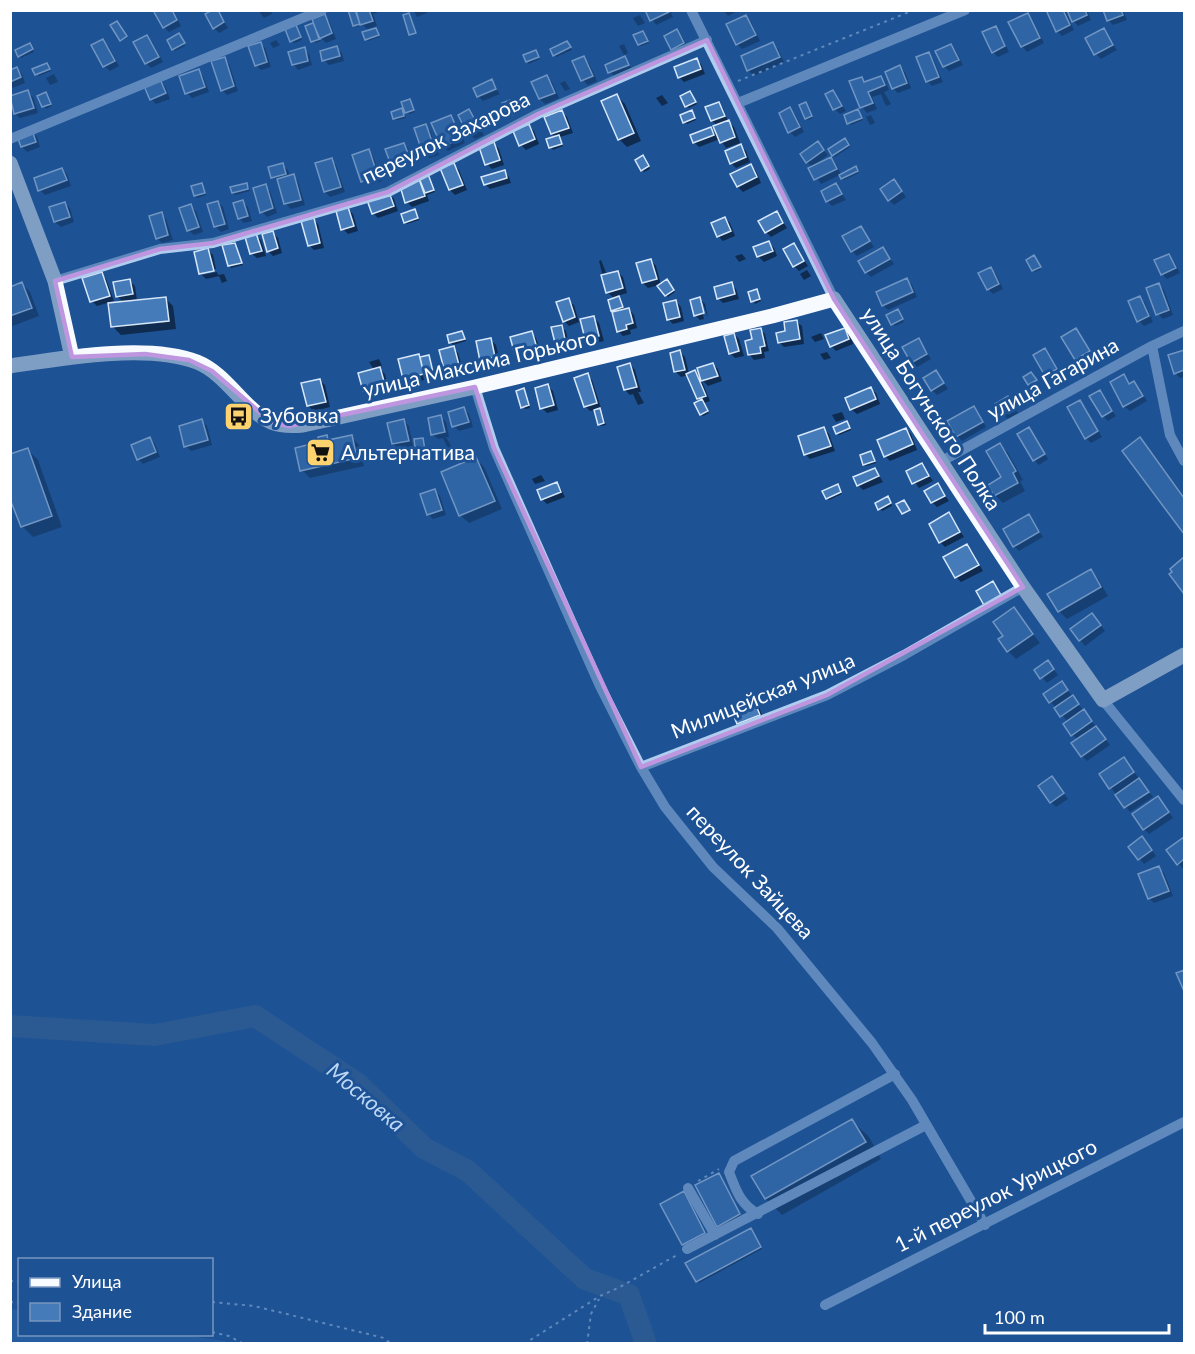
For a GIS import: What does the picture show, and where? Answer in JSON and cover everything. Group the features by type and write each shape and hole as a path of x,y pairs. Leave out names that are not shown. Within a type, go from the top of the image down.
{"main road":[{"path":"10,163 55,281 72,357"},
{"name":"улица Максима Горького","path":"10,366 72,357 145,354 189,360 200,363 212,371 272,422 289,426 315,424 772,316 834,299"},
{"name":"улица Богунского Полка","path":"834,299 1023,587 1103,700"},
{"path":"1103,700 1185,655"}],"street":[{"path":"10,139 322,10"},
{"name":"улица Богунского Полка","path":"691,10 834,299"},
{"path":"738,103 965,10"},
{"name":"переулок Захарова","path":"55,281 160,249 213,243 388,192 538,114 707,40"},
{"name":"улица Гагарина","path":"940,462 1152,346 1185,331"},
{"path":"1152,346 1170,435 1185,461"},
{"name":"переулок Зайцева","path":"475,387 494,448 600,686 665,807 701,854 777,928 872,1043 895,1074 985,1225"},
{"name":"Милицейская улица","path":"641,766 827,695 904,655 1023,587"},
{"name":"улица Богунского Полка","path":"1103,700 1185,800"},
{"path":"758,1214 749,1209 739,1198 729,1172 734,1161 895,1074"},
{"name":"1-й переулок Урицкого","path":"825,1305 1185,1122"},
{"path":"687,1249 926,1125"},
{"path":"688,1188 715,1235"}],"path":[{"path":"729,85 914,10"},
{"path":"688,1188 734,1161"},
{"path":"524,1344 600,1296 687,1249"},
{"path":"587,1344 591,1314 600,1296"},
{"path":"213,1302 254,1306 384,1338 391,1344"},
{"path":"213,1332 229,1336 244,1344"}],"highlighted area":[{"path":"707,40 834,299 1023,587 827,695 641,767 494,448 475,387 289,426 271,422 212,371 189,360 145,354 72,357 55,281 160,249 213,243 388,192 538,114"}],"shaded area":[{"path":"10,1309 18,1310 18,1336 191,1336 230,1343 11,1343"}],"building":[{"path":"172,10 177,20 163,28 154,12"},
{"path":"218,10 224,22 213,29 205,14"},
{"path":"348,10 355,10 360,24 353,26"},
{"path":"356,10 369,10 373,21 360,25"},
{"path":"645,10 669,10 669,12 650,21"},
{"path":"1046,10 1063,10 1070,25 1056,32"},
{"path":"1067,10 1085,10 1087,15 1072,22"},
{"path":"1103,10 1121,10 1123,15 1107,21"},
{"path":"409,13 416,33 409,35 403,15"},
{"path":"1028,13 1040,38 1021,47 1008,22"},
{"path":"325,14 332,33 319,39 312,19"},
{"path":"746,15 756,35 736,45 726,24"},
{"path":"117,21 127,36 120,41 110,25"},
{"path":"313,23 320,39 311,42 305,26"},
{"path":"296,25 301,37 290,42 285,29"},
{"path":"996,26 1005,46 992,53 982,32"},
{"path":"376,28 379,35 365,40 362,32"},
{"path":"1104,28 1113,45 1094,55 1085,38"},
{"path":"677,29 684,43 671,50 664,36"},
{"path":"643,31 648,41 638,45 633,35"},
{"path":"179,33 185,43 172,50 167,40"},
{"path":"147,35 159,57 145,64 133,42"},
{"path":"103,39 115,61 103,67 91,45"},
{"path":"567,41 571,47 553,56 550,49"},
{"path":"261,42 267,62 255,66 248,46"},
{"path":"773,42 780,57 747,71 741,56"},
{"path":"30,43 33,49 18,57 15,50"},
{"path":"951,44 959,60 943,67 935,51"},
{"path":"337,46 340,56 322,61 320,51"},
{"path":"305,47 308,61 292,65 288,52"},
{"path":"536,50 539,57 526,62 523,55"},
{"path":"929,52 939,77 926,82 916,57"},
{"path":"584,56 593,76 581,81 572,61"},
{"path":"625,56 629,65 608,73 605,65"},
{"path":"225,57 234,86 221,91 211,61"},
{"path":"697,58 701,69 678,78 674,67"},
{"path":"47,63 50,69 35,75 32,69"},
{"path":"900,65 907,83 892,89 885,72"},
{"path":"17,67 21,77 10,82 10,70"},
{"path":"199,69 205,87 185,94 179,76"},
{"path":"547,75 555,93 539,99 531,82"},
{"path":"881,76 885,85 868,92 873,103 860,108 849,81 862,77 864,82"},
{"path":"160,79 166,93 150,100 144,86"},
{"path":"492,79 496,89 477,97 473,88"},
{"path":"28,90 34,108 14,114 10,96"},
{"path":"833,90 842,106 833,110 825,94"},
{"path":"690,91 696,102 685,107 680,96"},
{"path":"46,92 51,104 42,107 37,96"},
{"path":"617,94 634,133 618,140 601,101"},
{"path":"410,99 414,110 405,113 401,102"},
{"path":"510,100 516,113 508,117 502,103"},
{"path":"719,102 725,116 711,121 705,107"},
{"path":"806,102 812,116 805,119 799,105"},
{"path":"790,107 800,127 788,133 779,113"},
{"path":"402,108 404,116 393,119 391,112"},
{"path":"469,109 480,129 468,135 458,115"},
{"path":"858,109 862,118 847,124 844,115"},
{"path":"562,110 569,128 551,134 544,117"},
{"path":"692,110 695,118 683,123 680,115"},
{"path":"451,115 461,138 442,147 431,123"},
{"path":"729,120 735,137 720,143 713,126"},
{"path":"426,124 435,150 423,154 414,128"},
{"path":"529,124 535,139 519,146 513,131"},
{"path":"711,127 714,135 693,143 690,135"},
{"path":"32,130 36,142 21,147 17,136"},
{"path":"559,135 562,144 549,148 546,139"},
{"path":"845,138 849,145 832,156 828,149"},
{"path":"818,141 824,150 806,163 800,154"},
{"path":"494,142 500,160 485,165 479,147"},
{"path":"404,143 410,158 391,165 385,149"},
{"path":"741,144 746,157 730,164 725,151"},
{"path":"369,149 378,176 361,182 352,155"},
{"path":"643,155 649,166 641,171 635,160"},
{"path":"831,157 837,169 814,180 808,168"},
{"path":"332,158 341,187 324,192 315,163"},
{"path":"283,163 286,174 271,178 268,167"},
{"path":"454,163 463,185 449,190 440,168"},
{"path":"751,164 757,177 737,187 730,174"},
{"path":"856,166 858,171 841,179 839,175"},
{"path":"62,168 67,180 38,191 34,178"},
{"path":"505,170 507,178 484,185 481,177"},
{"path":"294,174 301,200 284,204 277,179"},
{"path":"428,174 434,190 425,193 419,178"},
{"path":"419,179 425,196 405,203 400,186"},
{"path":"894,179 902,191 888,201 880,189"},
{"path":"202,183 205,193 194,196 191,186"},
{"path":"247,183 248,189 232,193 230,187"},
{"path":"836,183 842,194 826,202 821,191"},
{"path":"266,184 273,208 260,213 253,188"},
{"path":"389,192 394,206 372,214 367,200"},
{"path":"243,200 248,216 238,219 233,203"},
{"path":"218,201 225,224 214,227 207,204"},
{"path":"65,202 70,217 54,222 49,207"},
{"path":"191,204 199,227 187,231 179,208"},
{"path":"348,207 354,226 341,230 336,211"},
{"path":"415,209 418,218 404,223 401,214"},
{"path":"777,211 783,223 765,233 758,221"},
{"path":"162,212 168,235 156,239 149,216"},
{"path":"725,217 731,231 717,237 711,223"},
{"path":"314,218 320,243 308,246 301,221"},
{"path":"861,226 870,241 851,252 842,236"},
{"path":"273,231 278,248 267,252 262,234"},
{"path":"256,233 262,251 250,254 245,237"},
{"path":"769,241 773,251 757,257 753,247"},
{"path":"235,243 242,263 228,266 222,245"},
{"path":"794,243 804,261 793,267 783,249"},
{"path":"883,247 890,259 865,273 858,261"},
{"path":"208,248 214,271 199,274 194,252"},
{"path":"1169,254 1176,268 1161,275 1154,260"},
{"path":"1034,255 1041,267 1032,271 1026,260"},
{"path":"651,259 657,279 642,283 636,263"},
{"path":"991,267 999,284 987,290 978,273"},
{"path":"618,271 623,288 606,293 601,275"},
{"path":"102,272 110,296 90,302 82,278"},
{"path":"907,278 913,292 882,306 876,292"},
{"path":"130,279 133,294 116,297 113,282"},
{"path":"667,279 674,290 665,296 657,286"},
{"path":"22,282 32,308 10,316 10,287"},
{"path":"732,282 735,294 717,299 714,287"},
{"path":"1159,283 1169,310 1156,315 1146,288"},
{"path":"757,289 760,299 751,302 748,292"},
{"path":"619,296 623,307 611,311 608,300"},
{"path":"1140,296 1149,316 1137,322 1128,301"},
{"path":"166,297 169,321 111,327 108,303"},
{"path":"700,297 704,313 694,316 690,300"},
{"path":"569,298 575,317 563,322 556,302"},
{"path":"676,300 680,317 667,320 663,303"},
{"path":"629,308 633,323 626,325 627,329 617,332 612,312"},
{"path":"898,309 903,319 891,325 886,315"},
{"path":"594,316 599,336 585,339 580,319"},
{"path":"797,320 800,339 778,343 776,333 785,331 784,322"},
{"path":"562,325 566,344 556,347 551,327"},
{"path":"761,328 765,346 760,347 761,353 748,355 745,341 752,339 750,330"},
{"path":"845,328 849,339 830,347 825,335"},
{"path":"1076,328 1090,351 1075,360 1061,337"},
{"path":"462,331 465,339 449,343 447,335"},
{"path":"532,331 537,348 515,355 510,337"},
{"path":"734,333 739,351 729,354 724,336"},
{"path":"491,338 495,357 480,361 476,341"},
{"path":"919,338 927,354 911,363 902,347"},
{"path":"454,346 459,365 444,369 439,350"},
{"path":"1045,348 1057,369 1045,376 1033,355"},
{"path":"680,350 685,370 674,372 670,353"},
{"path":"1184,350 1184,370 1174,374 1168,355"},
{"path":"419,354 424,374 403,379 398,359"},
{"path":"429,355 433,372 424,375 420,357"},
{"path":"630,363 637,387 624,390 617,367"},
{"path":"713,363 718,376 701,381 697,368"},
{"path":"380,367 385,385 363,391 358,373"},
{"path":"695,370 706,396 697,399 686,374"},
{"path":"936,370 944,383 931,391 923,378"},
{"path":"1031,372 1037,380 1028,385 1023,377"},
{"path":"588,373 597,403 584,407 574,378"},
{"path":"1124,374 1129,384 1134,381 1143,396 1123,407 1110,382"},
{"path":"320,379 326,402 307,406 301,383"},
{"path":"548,384 554,405 540,409 535,388"},
{"path":"871,387 876,399 850,410 845,398"},
{"path":"524,388 529,405 521,408 516,391"},
{"path":"1100,390 1112,411 1102,417 1089,396"},
{"path":"1008,396 1014,408 1002,415 995,404"},
{"path":"702,399 708,411 700,415 694,403"},
{"path":"1080,400 1098,431 1085,439 1067,407"},
{"path":"974,406 983,422 956,437 947,421"},
{"path":"464,407 469,422 452,427 448,412"},
{"path":"600,408 604,423 598,425 594,410"},
{"path":"441,415 445,432 431,435 428,418"},
{"path":"202,419 208,440 184,447 179,426"},
{"path":"404,419 409,441 392,444 387,423"},
{"path":"847,421 850,428 836,434 833,427"},
{"path":"824,427 831,446 804,455 798,436"},
{"path":"1029,427 1045,454 1033,461 1017,434"},
{"path":"906,428 913,444 884,457 877,440"},
{"path":"327,435 328,440 352,435 357,458 300,471 295,448 319,442 318,437"},
{"path":"150,437 156,452 137,460 131,445"},
{"path":"1140,437 1184,498 1184,534 1122,451"},
{"path":"423,438 426,455 416,456 414,439"},
{"path":"1000,443 1016,471 1013,473 1018,483 994,496 988,485 1001,477 986,451"},
{"path":"28,448 52,516 21,527 10,499 10,454"},
{"path":"871,451 875,461 863,465 860,455"},
{"path":"476,457 495,501 459,516 441,472"},
{"path":"922,463 929,476 912,484 906,471"},
{"path":"875,468 879,476 857,486 853,477"},
{"path":"557,482 561,492 541,500 537,490"},
{"path":"938,483 945,496 931,503 924,491"},
{"path":"838,484 841,492 826,499 822,491"},
{"path":"435,489 442,510 427,515 420,494"},
{"path":"888,496 891,503 878,510 875,503"},
{"path":"904,500 910,510 902,514 896,504"},
{"path":"949,512 960,532 939,543 929,524"},
{"path":"1029,514 1039,532 1013,547 1003,529"},
{"path":"967,544 979,565 955,578 943,557"},
{"path":"1184,557 1184,594 1169,574 1172,572 1170,569"},
{"path":"1091,569 1101,587 1058,612 1047,594"},
{"path":"993,581 1002,597 985,607 976,591"},
{"path":"1014,607 1033,634 1007,652 998,639 1003,636 993,622"},
{"path":"1092,613 1101,625 1079,641 1070,629"},
{"path":"1048,660 1054,669 1040,679 1034,670"},
{"path":"1062,681 1068,690 1049,703 1043,694"},
{"path":"1073,695 1079,704 1060,717 1054,708"},
{"path":"754,700 760,715 737,724 731,709"},
{"path":"1084,709 1092,721 1071,736 1063,724"},
{"path":"1096,726 1106,739 1081,757 1071,743"},
{"path":"1124,757 1134,772 1109,789 1099,774"},
{"path":"1052,776 1064,793 1050,803 1038,786"},
{"path":"1139,778 1149,792 1124,808 1115,795"},
{"path":"1158,796 1169,812 1143,830 1132,814"},
{"path":"1142,836 1152,850 1138,860 1128,847"},
{"path":"1184,837 1184,859 1177,865 1166,850"},
{"path":"1159,866 1169,891 1148,899 1138,874"},
{"path":"1184,970 1184,991 1176,973"},
{"path":"852,1119 866,1142 765,1199 751,1176"},
{"path":"719,1173 740,1214 717,1227 695,1185"},
{"path":"684,1191 705,1233 682,1245 660,1204"},
{"path":"751,1228 761,1247 696,1282 685,1263"}],"waterway":[{"name":"Московка","path":"10,1026 155,1035 255,1016 358,1084 424,1148 468,1171 585,1279 629,1295 646,1344"}],"place":[{"name":"Зубовка","path":"239,416"},
{"name":"Альтернатива","path":"320,453"}]}
